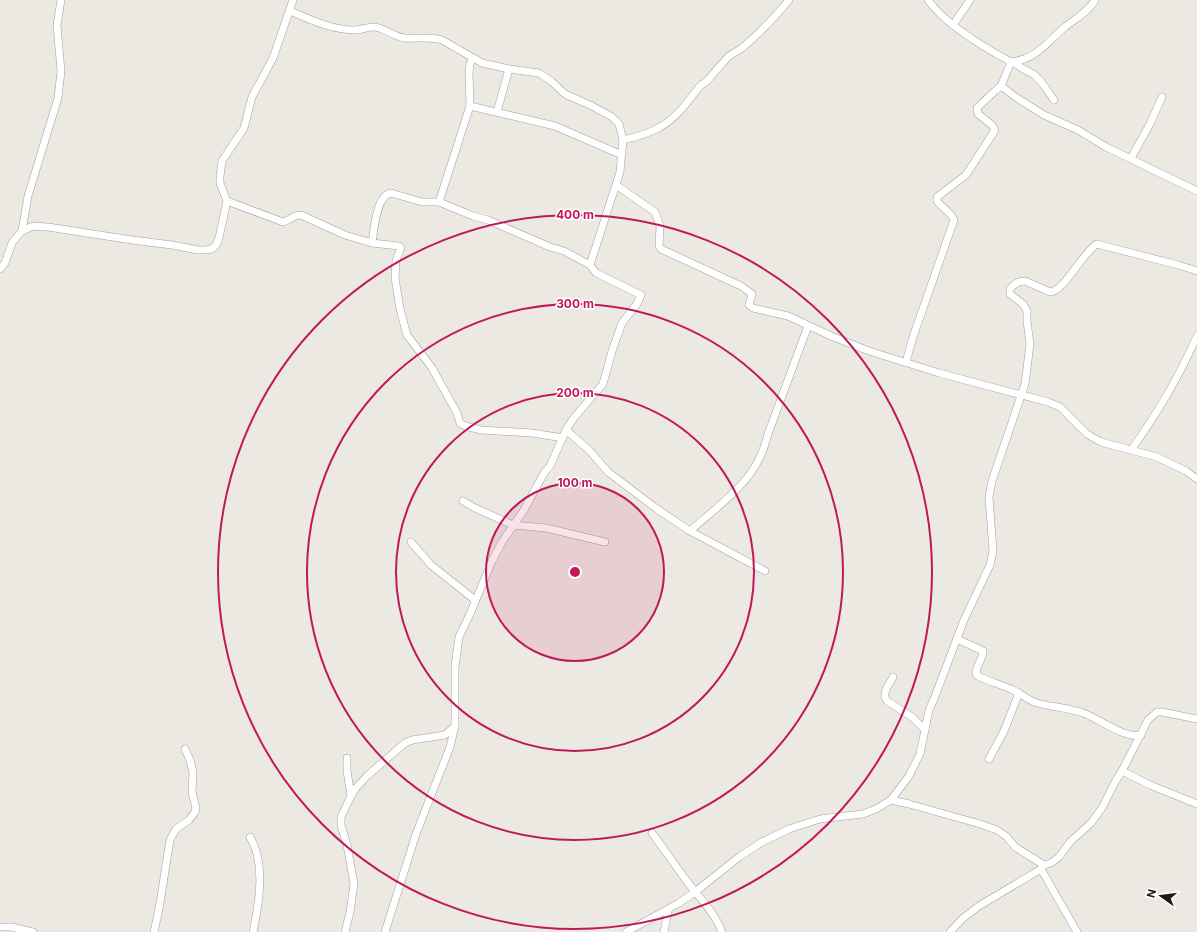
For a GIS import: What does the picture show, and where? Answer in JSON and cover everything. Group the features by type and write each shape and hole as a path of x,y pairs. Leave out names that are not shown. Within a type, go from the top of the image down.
{"street":[{"path":"22,231 28,196 58,98 61,71 57,25 61,0"},
{"path":"0,269 5,263 12,243 22,231 32,226 206,250 212,249 216,245 219,238 227,201 220,183 220,169 222,161 244,128 252,97 273,58 293,0"},
{"path":"623,140 660,128 672,119 701,85 706,82 711,74 727,60 730,55 741,49 763,29 789,0"},
{"path":"928,0 942,16 989,50 1033,74 1054,100"},
{"path":"953,24 970,0"},
{"path":"1013,62 1022,61 1043,48 1095,0"},
{"path":"290,10 313,22 341,29 360,30 372,27 402,38 436,38 450,44 482,63 509,69 539,73 551,81 565,94 612,117 619,124 623,140 620,172 590,265"},
{"path":"440,202 470,106 469,72 470,64 473,58"},
{"path":"906,362 913,337 954,220 954,217 937,202 937,197 966,174 995,130 992,125 978,114 977,108 1001,86 1013,62"},
{"path":"497,112 509,69"},
{"path":"1001,86 1044,115 1078,130 1106,147 1197,191"},
{"path":"1131,158 1150,124 1162,97"},
{"path":"470,106 555,126 622,155"},
{"path":"616,185 655,212 660,226 659,246 661,250 742,286 752,294 749,305 753,308 788,316 831,336 869,351 939,373 1048,402 1060,407 1083,431 1101,442 1132,449 1173,463 1197,479"},
{"path":"372,243 376,218 382,197 391,193 422,202 440,202 473,216 488,220 550,247 564,251 590,265 596,273 641,295 637,304 622,323 612,351 603,384 573,419 566,430 550,466 544,473 533,495 502,542 492,561 459,637 455,667 455,726 450,747 409,854 385,932"},
{"path":"227,201 283,222 288,221 297,215 301,215 345,235 372,243 399,246 401,248 396,260 395,278 400,309 407,335 432,368 457,413 460,423 465,426 481,430 532,433 563,438"},
{"path":"626,932 668,910 695,892 751,848 776,835 820,819 863,814 876,809 891,800 909,776 920,754 929,710 957,639 990,565 993,551 989,497 990,486 1022,395 1028,366 1030,335 1026,308 1010,294 1010,289 1020,281 1025,281 1050,292 1054,292 1062,285 1091,247 1097,244 1197,271"},
{"path":"690,531 726,499 748,476 764,451 808,326"},
{"path":"1132,449 1195,345 1197,336"},
{"path":"566,430 589,450 608,472 657,509 690,531 765,571"},
{"path":"463,501 513,525 546,528 605,542"},
{"path":"411,542 418,552 431,565 475,600"},
{"path":"957,639 983,651 982,658 976,670 976,674 978,676 1019,693 1032,701 1089,715 1112,728 1132,736 1137,737 1141,735"},
{"path":"893,677 884,692 885,698 887,701 912,717 925,730"},
{"path":"989,759 1004,731 1019,693"},
{"path":"950,932 962,919 979,906 1042,867 1052,864 1070,842 1091,823 1102,808 1114,782 1122,771 1148,720 1156,712 1197,719"},
{"path":"345,932 350,912 354,884 347,845 341,825 341,817 351,796 367,776 405,743 412,740 445,735 455,726"},
{"path":"154,932 170,840 176,829 188,820 195,812 196,808 192,792 193,773 190,760 185,749"},
{"path":"347,758 347,771 351,796"},
{"path":"1122,771 1150,785 1197,804"},
{"path":"891,800 980,824 997,830 1007,837 1015,847 1042,867 1077,932"},
{"path":"652,833 695,892 713,913 722,932"},
{"path":"250,837 255,845 259,869 259,905 254,932"},
{"path":"664,932 668,910"},
{"path":"0,927 10,930 33,932"}]}
